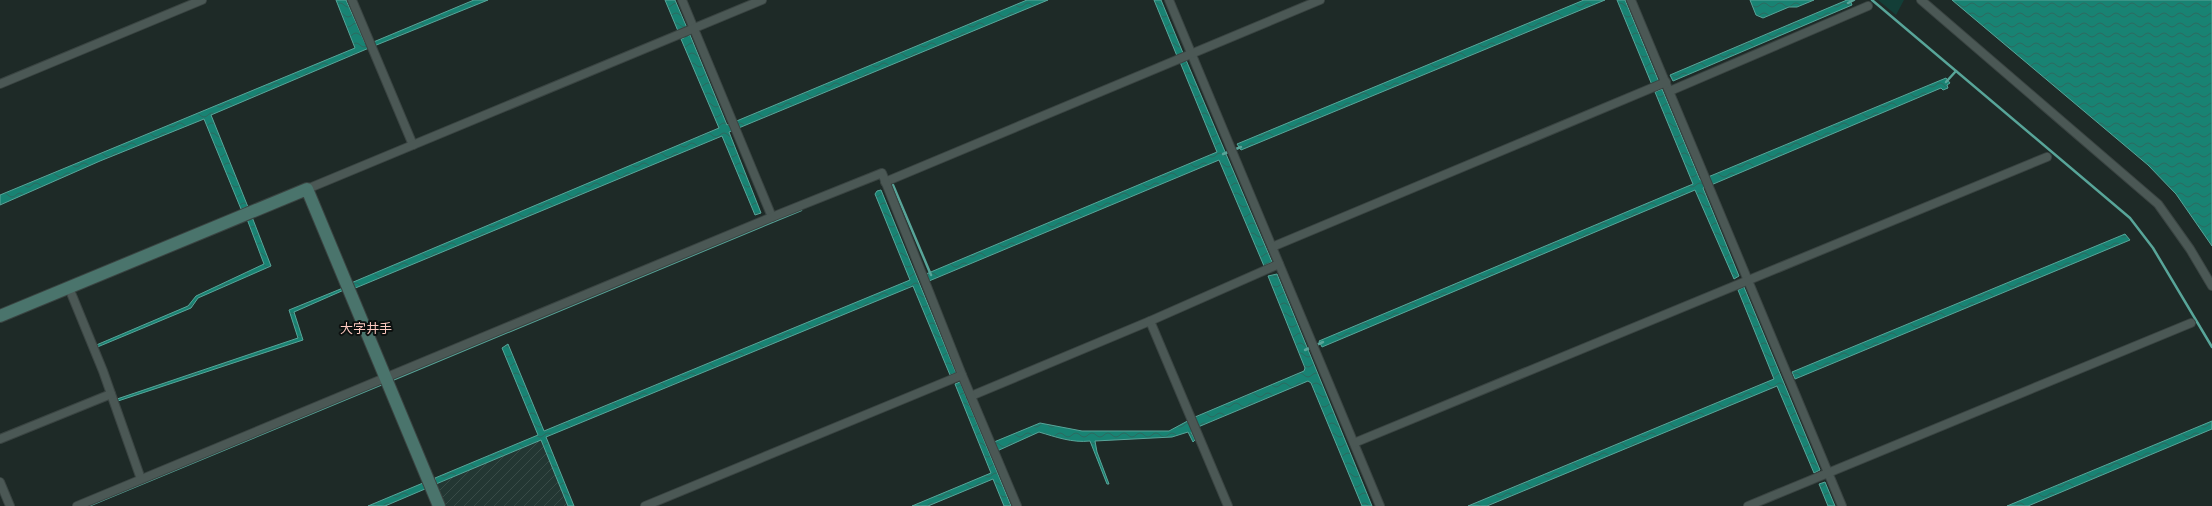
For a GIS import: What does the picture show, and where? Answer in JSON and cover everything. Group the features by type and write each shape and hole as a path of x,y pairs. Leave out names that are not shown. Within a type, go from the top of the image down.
{"street":[{"path":"0,84 202,0"},
{"path":"352,0 413,145"},
{"path":"682,0 687,31 737,132 772,217"},
{"path":"0,316 762,0"},
{"path":"1169,0 1272,248 1273,267 1314,346 1380,506"},
{"path":"885,182 1320,0"},
{"path":"1631,0 1662,82 1670,91 1842,506"},
{"path":"1921,0 2158,204 2190,249 2212,286"},
{"path":"1670,91 1868,6"},
{"path":"1272,248 1662,82"},
{"path":"1354,443 2047,158"},
{"path":"77,506 772,217 882,174 962,375 1017,506"},
{"path":"307,189 439,506"},
{"path":"971,396 1150,321 1273,267"},
{"path":"69,288 111,394 141,479"},
{"path":"1150,321 1228,506"},
{"path":"1748,506 2191,323"},
{"path":"645,506 962,375"},
{"path":"0,439 111,394"},
{"path":"0,482 10,506"}],"shaded area":[{"path":"1878,0 1904,0 1896,15"},
{"path":"541,440 568,506 445,506 436,484"}],"water":[{"path":"336,0 346,0 365,43 371,43 474,0 488,0 369,48 211,115 248,207 241,209 204,119 100,161 0,205 0,195 355,48"},
{"path":"665,0 675,0 687,28 685,29 688,36 690,35 727,125 1027,0 1048,0 729,132 761,213 755,215 722,136 353,289 351,283 719,128 681,39 684,38 681,31 678,31"},
{"path":"1154,0 1161,0 1183,53 1177,56"},
{"path":"1584,0 1605,0 1241,150 1237,144"},
{"path":"1617,0 1625,0 1659,82 1652,85"},
{"path":"1750,0 1814,0 1797,7 1789,7 1763,18 1756,15"},
{"path":"1850,0 1852,5 1673,81 1670,75"},
{"path":"1952,0 2212,0 2212,246 2176,194 2148,165"},
{"path":"1186,60 1272,262 1264,266 1219,160 929,281 926,274 1217,152 1180,62"},
{"path":"1946,78 1950,83 1947,85 1948,88 1943,90 1941,88 1711,185 1708,177"},
{"path":"1662,89 1700,180 1703,179 1706,186 1703,188 1739,276 1734,279 1695,190 1322,347 1319,341 1693,184 1655,92"},
{"path":"881,190 956,373 950,375 913,286 546,437 574,506 568,506 541,440 436,484 435,478 538,435 502,348 508,344 544,431 910,280 875,194 877,191"},
{"path":"252,217 271,266 198,298 191,308 95,348 94,346 188,306 196,296 264,264 247,219"},
{"path":"2125,234 2130,240 1795,379 1792,372"},
{"path":"1277,274 1372,506 1362,506 1311,383 1308,381 1198,427 1191,432 1195,440 1193,442 1188,432 1172,437 1095,441 1097,452 1109,484 1107,484 1090,441 1058,438 1039,432 997,451 994,442 1040,423 1082,431 1169,431 1195,417 1304,371 1305,368 1268,276"},
{"path":"1744,287 1820,470 1814,473 1777,386 1487,506 1468,506 1774,379 1738,290"},
{"path":"343,288 344,290 294,312 303,340 118,401 117,399 298,338 289,310"},
{"path":"960,382 1011,506 1004,506 993,479 928,506 912,506 991,473 955,384"},
{"path":"2212,421 2212,429 2028,506 2007,506"},
{"path":"1825,482 1835,506 1828,506 1819,484"},
{"path":"423,483 425,489 385,506 368,506"}],"waterway":[{"path":"1848,3 1854,0"},
{"path":"1872,0 2130,218 2153,248 2212,347"},
{"path":"1946,82 1956,71"},
{"path":"1223,154 1241,147"},
{"path":"893,185 931,275"},
{"path":"392,380 801,210"},
{"path":"1305,350 1323,342"},
{"path":"88,506 382,384"}],"district":[{"name":"大字井手","path":"366,328"}]}
